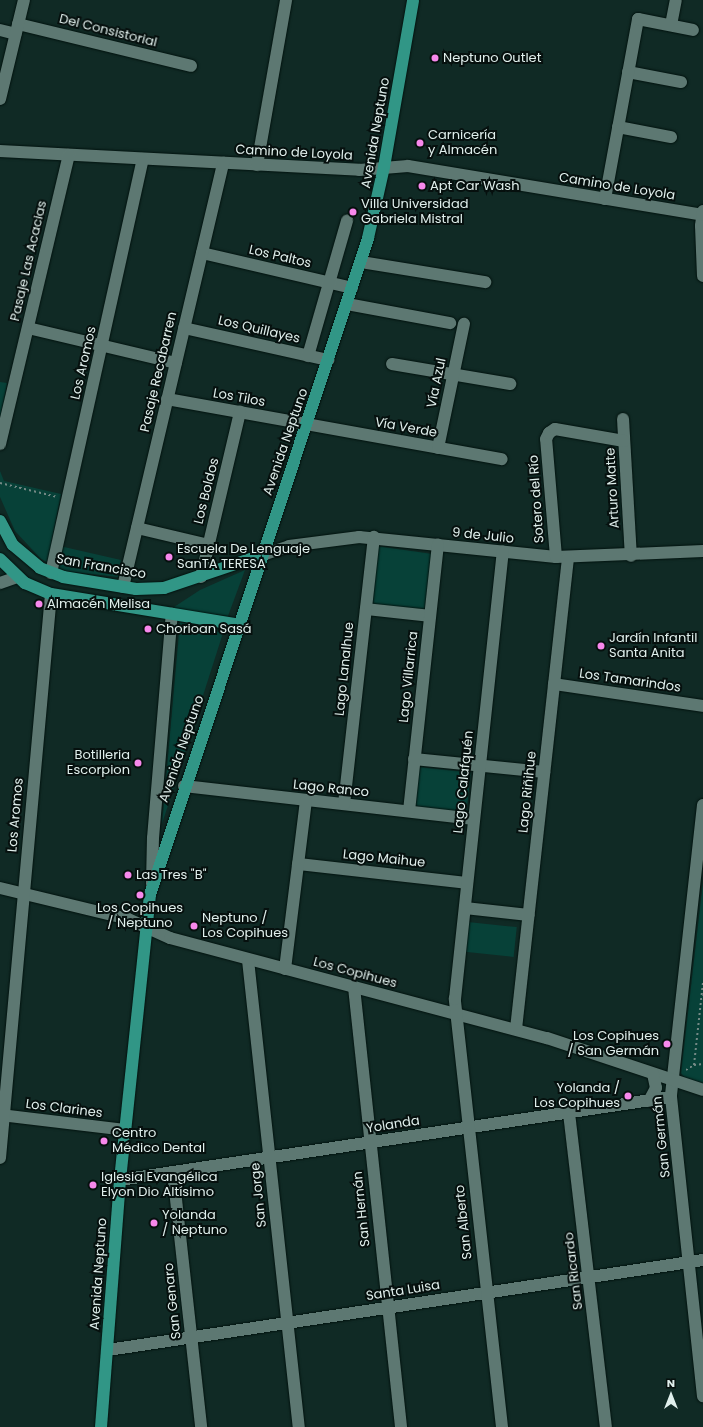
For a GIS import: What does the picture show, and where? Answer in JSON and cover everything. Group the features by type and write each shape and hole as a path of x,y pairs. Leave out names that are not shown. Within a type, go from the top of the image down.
{"main road":[{"name":"Avenida Neptuno","path":"101,1427 120,1180 145,927 152,884 361,262 384,167 414,0"},
{"name":"San Francisco","path":"0,521 21,554 51,573 144,590 164,588 201,577 262,555"},
{"path":"0,559 17,577 33,588 51,594 240,625"}],"street":[{"path":"0,99 24,0"},
{"path":"257,165 286,0"},
{"path":"671,25 676,0"},
{"path":"605,199 638,19 693,30"},
{"name":"Del Consistorial","path":"0,30 17,29 191,66"},
{"path":"628,72 681,82"},
{"path":"618,127 671,137"},
{"name":"Camino de Loyola","path":"0,151 359,170 408,166 703,214"},
{"name":"Pasaje Las Acacias","path":"0,444 69,155"},
{"name":"Los Aromos","path":"51,573 144,159"},
{"name":"Pasaje Recabarren","path":"123,587 223,163"},
{"path":"703,214 703,276"},
{"path":"308,356 347,221"},
{"name":"Los Paltos","path":"202,253 352,288"},
{"path":"361,262 485,282"},
{"path":"347,304 450,323"},
{"name":"Vía Azul","path":"438,448 464,324"},
{"path":"28,328 176,363"},
{"name":"Los Quillayes","path":"184,328 328,360"},
{"path":"392,364 510,384"},
{"name":"Los Tilos","path":"167,400 306,424"},
{"name":"Los Boldos","path":"201,577 240,412"},
{"name":"Arturo Matte","path":"623,418 631,556"},
{"name":"Vía Verde","path":"306,424 502,459"},
{"name":"Sotero del Río","path":"562,558 546,438 548,433 555,429 624,441"},
{"path":"137,528 208,545"},
{"name":"9 de Julio","path":"262,555 290,546 345,538 374,537 562,558 631,556 703,551"},
{"name":"Lago Lanalhue","path":"344,804 374,537"},
{"name":"Lago Villarrica","path":"409,811 438,545"},
{"name":"Lago Calafquén","path":"456,1014 455,999 503,552"},
{"name":"Lago Riñihue","path":"516,1029 554,684 562,558"},
{"path":"0,583 17,577"},
{"name":"Los Aromos","path":"0,1158 2,1115 51,594"},
{"path":"366,609 430,616"},
{"name":"Avenida Neptuno","path":"152,884 153,838 172,614"},
{"name":"Los Tamarindos","path":"554,684 703,706"},
{"path":"414,759 544,772"},
{"name":"Lago Ranco","path":"184,786 474,819"},
{"path":"285,969 306,800"},
{"name":"San Germán","path":"703,805 677,1082 671,1097 703,1396"},
{"name":"Lago Maihue","path":"298,864 467,883"},
{"name":"Los Copihues","path":"0,888 128,919 162,936 248,960 516,1029 703,1090"},
{"path":"465,908 529,915"},
{"name":"San Jorge","path":"248,960 299,1427"},
{"name":"San Hernán","path":"354,987 369,1143 401,1427"},
{"name":"San Alberto","path":"456,1014 502,1427"},
{"path":"649,1101 656,1088 653,1074"},
{"name":"Yolanda","path":"120,1180 671,1097"},
{"name":"San Ricardo","path":"569,1113 606,1427"},
{"name":"Los Clarines","path":"2,1115 125,1130"},
{"name":"San Genaro","path":"173,1172 201,1427"},
{"name":"Santa Luisa","path":"108,1350 703,1260"}],"path":[{"path":"0,483 68,500"},
{"path":"694,1065 703,982"},
{"path":"677,1082 684,1072 694,1065 703,1064"}],"green space":[{"path":"0,382 7,383 0,421"},
{"path":"0,471 4,481 61,494 51,544 121,560 118,577 65,571 41,559 15,531 0,497"},
{"path":"376,546 432,554 424,613 368,605"},
{"path":"245,570 228,616 171,609 200,590"},
{"path":"180,622 223,633 162,824"},
{"path":"418,767 471,773 466,813 414,808"},
{"path":"703,882 703,1085 686,1080 681,1073"},
{"path":"468,922 517,927 514,957 465,952"}],"place":[{"name":"Neptuno Outlet","path":"435,58"},
{"name":"Carnicería y Almacén","path":"420,143"},
{"name":"Apt Car Wash","path":"422,186"},
{"name":"Villa Universidad Gabriela Mistral","path":"353,212"},
{"name":"Escuela De Lenguaje SanTA TERESA","path":"169,557"},
{"name":"Almacén Melisa","path":"39,604"},
{"name":"Chorioan Sasá","path":"148,629"},
{"name":"Jardín Infantil Santa Anita","path":"601,646"},
{"name":"Botilleria Escorpion","path":"138,763"},
{"name":"Las Tres \"B\"","path":"128,875"},
{"name":"Los Copihues / Neptuno","path":"140,895"},
{"name":"Neptuno / Los Copihues","path":"194,926"},
{"name":"Los Copihues / San Germán","path":"667,1044"},
{"name":"Yolanda / Los Copihues","path":"628,1096"},
{"name":"Centro Médico Dental","path":"104,1141"},
{"name":"Iglesia Evangélica Elyon Dio Altísimo","path":"93,1185"},
{"name":"Yolanda / Neptuno","path":"154,1223"}]}
